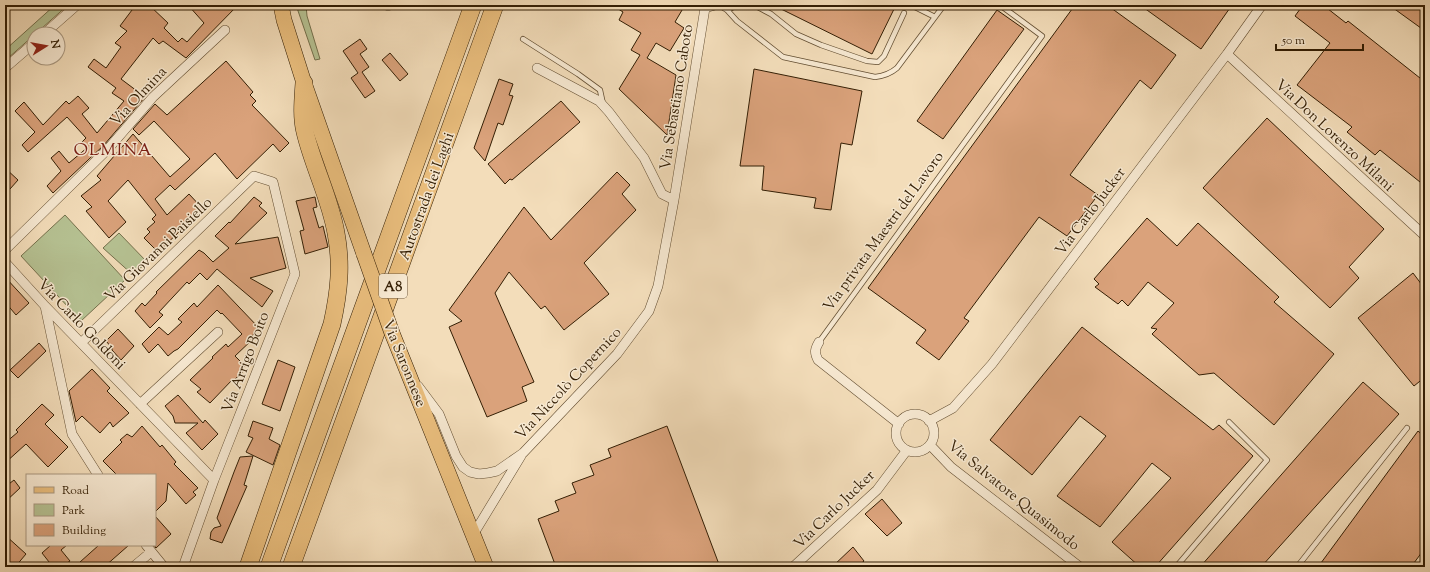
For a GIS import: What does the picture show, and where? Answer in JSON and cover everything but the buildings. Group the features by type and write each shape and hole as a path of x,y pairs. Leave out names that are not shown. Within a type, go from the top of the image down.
{"highway":[{"name":"Autostrada dei Laghi","path":"269,567 473,5"},
{"name":"Autostrada dei Laghi","path":"291,567 495,5"},
{"path":"248,567 332,324 339,287 340,270 336,232 305,132 303,108 304,83"},
{"path":"301,567 339,444 342,426"}],"main road":[{"name":"Via Saronnese","path":"272,5 284,20"},
{"name":"Via Saronnese","path":"281,5 284,20 304,83 392,333 486,567"}],"street":[{"path":"53,26 77,5"},
{"name":"Via Sebastiano Caboto","path":"674,200 704,6 715,5"},
{"name":"Via Carlo Jucker","path":"929,421 953,408 992,364 1227,54 1262,5"},
{"name":"Via Olmina","path":"5,250 108,149 153,97 225,30"},
{"path":"5,68 26,50"},
{"name":"Via Don Lorenzo Milani","path":"1227,54 1425,236"},
{"path":"537,68 599,101 644,158 662,194 674,200"},
{"name":"Via Giovanni Paisiello","path":"81,343 254,176"},
{"name":"Via Arrigo Boito","path":"183,567 214,480 295,274 273,182 254,176"},
{"name":"Via Niccolò Copernico","path":"409,374 438,414 456,456 463,467 470,472 479,474 497,471 523,453 617,354 649,311 658,286 674,200"},
{"name":"Via Carlo Goldoni","path":"5,262 45,306 214,480"},
{"path":"45,306 72,434 97,474"},
{"path":"140,404 218,332"},
{"name":"Via privata Maestri del Lavoro","path":"819,342 815,349 815,354 818,360 899,424"},
{"path":"914,414 919,415 929,421 933,427 934,433 930,445 925,449 920,452 913,452 907,450 898,441 896,435 899,424 903,419 914,414"},
{"name":"Via Salvatore Quasimodo","path":"930,445 951,467 1080,567"},
{"name":"Via Carlo Jucker","path":"793,567 877,490 907,450"},
{"name":"Via Niccolò Copernico","path":"473,535 523,453"},
{"path":"133,567 149,549 164,567"}],"lane":[{"path":"719,5 783,57 875,77 891,73 897,68 943,6"},
{"path":"727,10 738,5"},
{"path":"754,5 763,7 796,34 821,45 867,61 878,62 884,56 904,12"},
{"path":"911,5 935,17"},
{"name":"Via privata Maestri del Lavoro","path":"819,342 1042,36 1000,5"},
{"path":"523,39 600,90 604,107"},
{"path":"1176,567 1267,460 1229,422"},
{"path":"1297,567 1407,428"}],"green space":[{"path":"55,5 68,5 44,26 32,26"},
{"path":"296,5 306,5 307,16 320,59 315,60"},
{"path":"26,31 26,42 7,59 5,56 5,50"},
{"path":"65,215 125,280 81,321 21,256"},
{"path":"119,233 147,262 133,275 103,248"}],"district":[{"name":"OLMINA","path":"113,149"}]}
